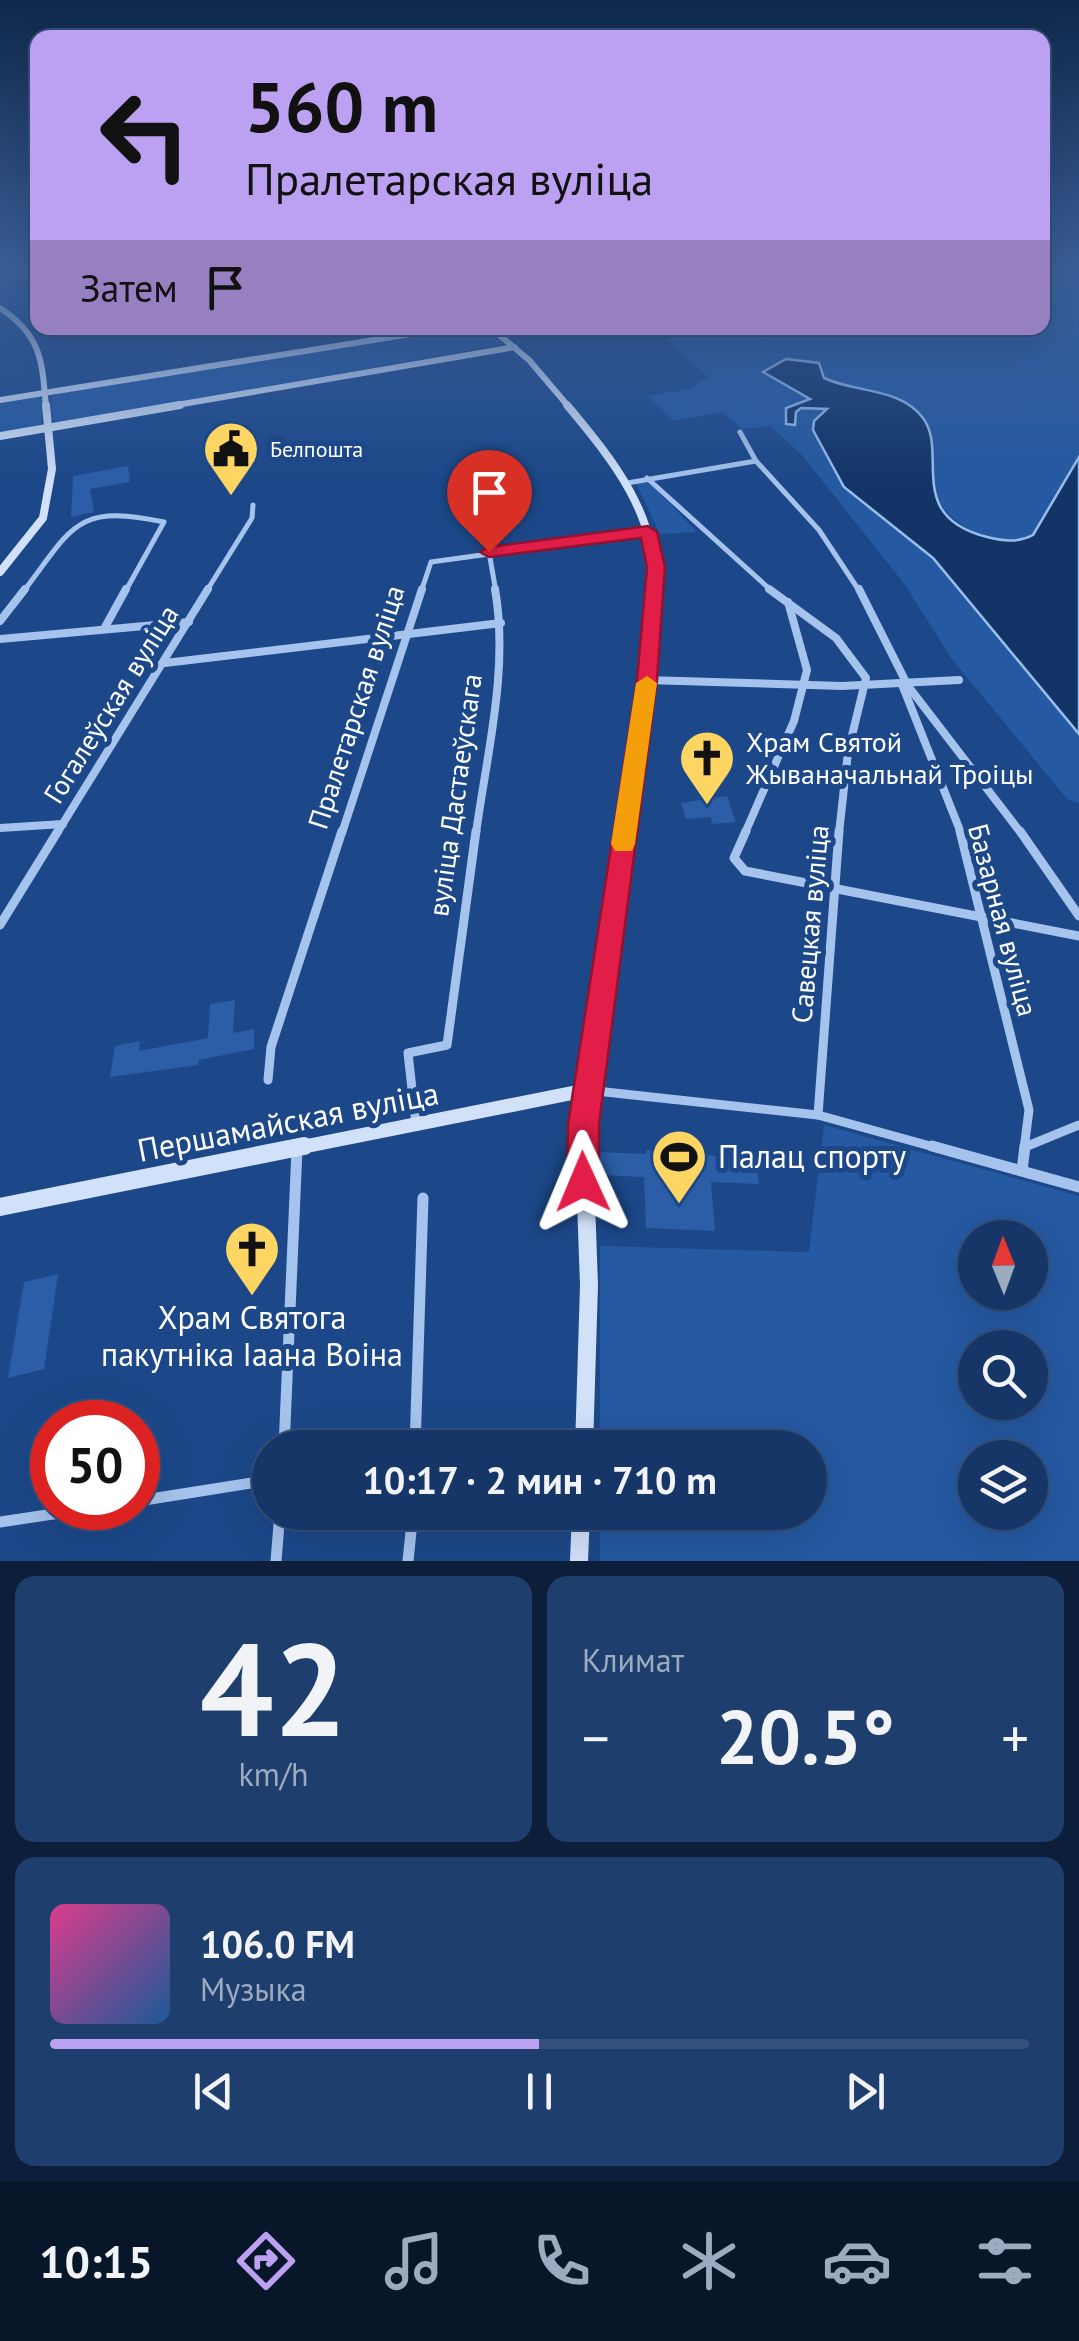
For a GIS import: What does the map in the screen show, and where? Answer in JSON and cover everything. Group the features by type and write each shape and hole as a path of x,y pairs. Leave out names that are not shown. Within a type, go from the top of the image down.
{"main road":[{"path":"0,572 33,534 48,504 52,469 45,393 39,348 32,338"},
{"path":"0,400 387,338"},
{"path":"503,338 600,443 627,483 648,532 656,567 647,680 582,1149 589,1285 585,1430"},
{"path":"0,436 515,347"},
{"name":"Першамайская вуліца","path":"0,1207 588,1090"},
{"path":"580,1561 581,1530"}],"street":[{"path":"740,432 756,460 819,530 842,563 867,602 906,686 997,798 1079,916"},
{"path":"627,483 756,460"},
{"path":"647,478 843,645 864,672 862,686"},
{"name":"Гогалеўская вуліца","path":"0,924 165,663 252,518 253,505"},
{"path":"0,621 80,522 120,513 164,522 104,629"},
{"name":"Пралетарская вуліца","path":"268,1080 271,1047 430,562 648,532"},
{"name":"вуліца Дастаеўскага","path":"416,1125 408,1053 447,1045 500,659 501,623 489,552"},
{"path":"788,602 807,670 794,722 734,858 745,871 1079,936"},
{"path":"0,639 188,622"},
{"path":"165,663 501,623"},
{"path":"647,680 906,686 960,680"},
{"name":"Савецкая вуліца","path":"818,1115 833,888 848,752 862,686"},
{"name":"Базарная вуліца","path":"906,686 962,836 1030,1110 1022,1170"},
{"path":"0,828 62,824"},
{"path":"588,1090 818,1115 1079,1187"},
{"path":"1025,1147 1079,1125"},
{"path":"285,1430 296,1149"},
{"path":"416,1430 423,1198"},
{"path":"160,1497 252,1483"},
{"path":"0,1522 30,1517"},
{"path":"276,1561 279,1530"},
{"path":"408,1561 411,1530"}],"shaded area":[{"path":"394,338 497,338 504,344 57,423 52,420 51,398 61,392"},
{"path":"668,338 1079,338 1079,457 1039,529 1024,540 979,534 948,513 933,482 926,424 907,404 824,378 822,365 786,359 769,377 811,399 789,406 784,419 787,425 796,425 796,412 805,407 827,409 820,416 815,434 844,487 933,558 1079,734 1079,803 1068,800 951,658 906,586 801,454 770,426 742,429 722,412 674,421 648,396 689,389 708,377 671,345"},
{"path":"786,359 819,363 824,378 890,396 913,408 930,432 937,499 961,527 987,537 1010,540 1033,535 1079,457 1079,734 933,558 844,487 813,430 814,421 827,409 801,408 796,412 795,425 786,424 786,408 810,399 763,372"},
{"path":"43,398 42,424 0,434 0,402"},
{"path":"648,481 697,532 660,534 636,483"},
{"path":"824,1125 1079,1196 1079,1561 600,1561 600,1530 827,1530 827,1430 600,1430 600,1246 809,1252"}],"building":[{"path":"128,466 130,482 90,489 94,512 71,517 73,476"},
{"name":"Храм Святой Жываначальнай Троіцы","path":"727,796 736,822 712,824 711,817 686,819 681,803"},
{"path":"235,1000 233,1033 254,1029 254,1049 199,1060 198,1065 110,1077 115,1046 140,1041 139,1051 208,1038 210,1004"},
{"name":"Палац спорту","path":"646,1150 756,1159 759,1184 711,1182 715,1231 646,1228 644,1177 598,1175 598,1152 646,1154"},
{"path":"58,1274 44,1369 8,1378 24,1282"}],"slow traffic":[{"path":"623,844 647,683"}],"place":[{"name":"Белпошта","path":"231,498"},
{"name":"Храм Святой Жываначальнай Троіцы","path":"707,807"},
{"name":"Палац спорту","path":"679,1206"},
{"name":"Храм Святога пакутніка Іаана Воіна","path":"252,1298"}],"route":[{"path":"489,552 648,532 656,567 647,680 583,1124 583,1182"}]}
